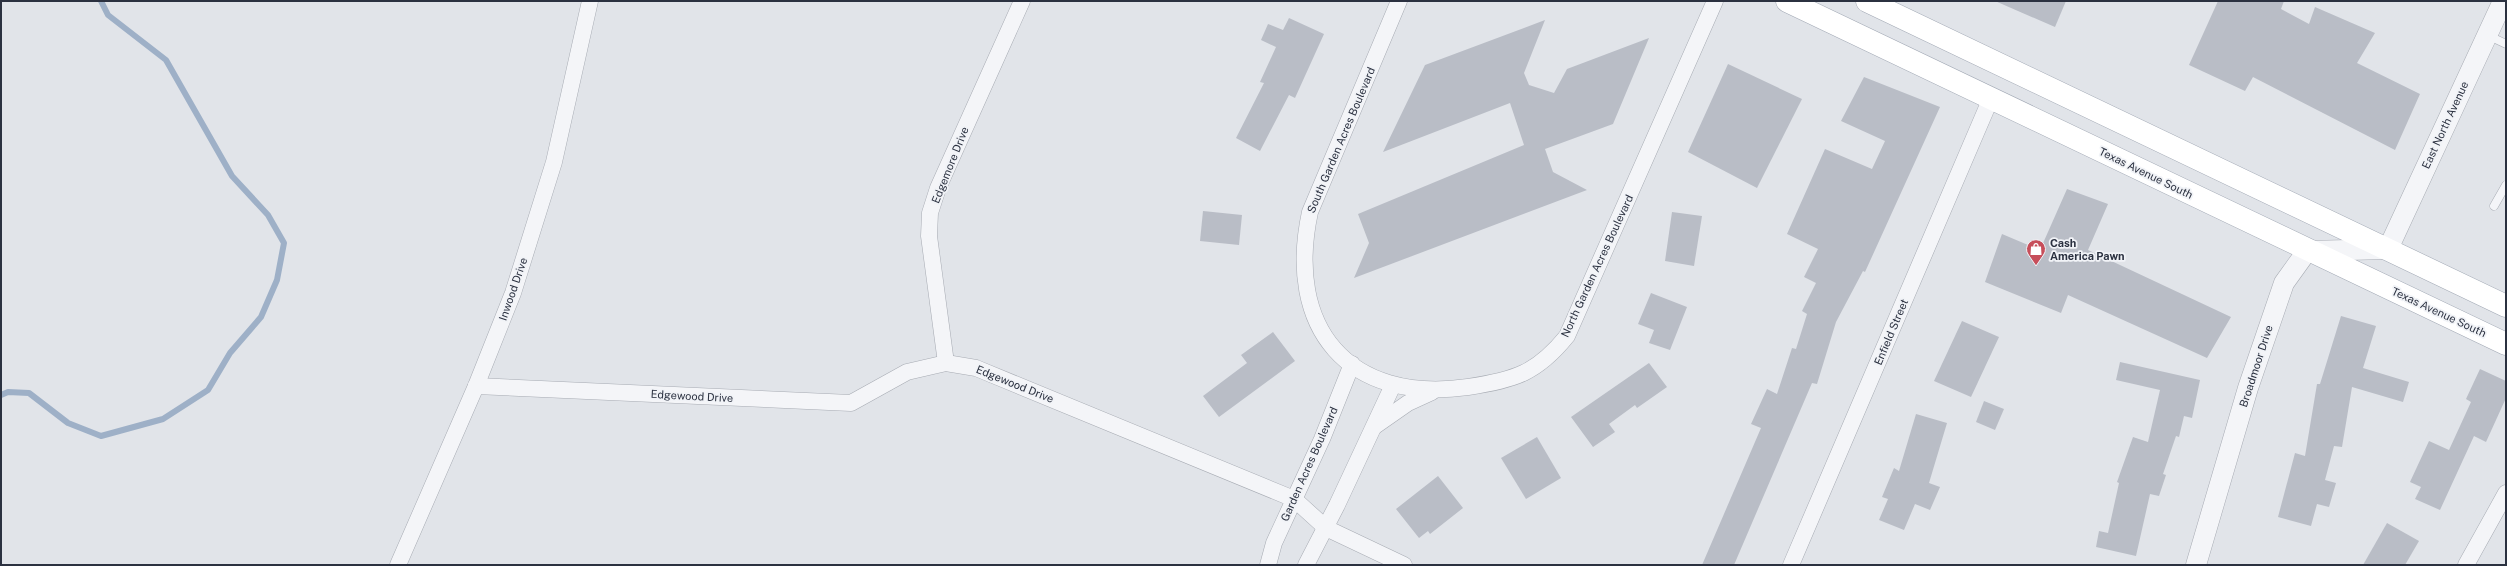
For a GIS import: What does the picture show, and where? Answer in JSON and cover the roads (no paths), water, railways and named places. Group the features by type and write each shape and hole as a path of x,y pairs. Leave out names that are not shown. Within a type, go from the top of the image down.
{"main road":[{"name":"Texas Avenue South","path":"1787,1 2307,251 2506,344"},
{"path":"1867,1 2506,306"}],"street":[{"name":"Inwood Drive","path":"398,565 476,386 512,293 554,162 590,1"},
{"name":"Edgemore Drive","path":"946,363 929,236 930,213 938,188 1022,1"},
{"name":"South Garden Acres Boulevard","path":"1371,378 1338,353 1322,335 1311,311 1305,285 1305,235 1310,212 1399,1"},
{"name":"North Garden Acres Boulevard","path":"1371,378 1393,385 1435,391 1503,382 1525,373 1551,356 1567,336 1715,1"},
{"name":"East North Avenue","path":"2388,249 2503,1"},
{"name":"Enfield Street","path":"1791,565 1991,98"},
{"path":"2307,251 2388,249"},
{"name":"Broadmoor Drive","path":"2196,565 2248,388 2284,283 2307,251"},
{"name":"Edgewood Drive","path":"476,386 852,403 907,372 946,363 976,368 1294,499 1326,528 1404,565"},
{"name":"Garden Acres Boulevard","path":"1268,565 1274,543 1352,364"},
{"path":"1306,565 1326,528 1393,385"},
{"path":"1373,428 1408,403 1435,391"},
{"path":"2466,565 2506,493"}],"lane":[{"path":"2487,34 2506,44"},
{"path":"2494,206 2506,185"}],"waterway":[{"path":"1,395 8,392 29,393 68,423 101,436 163,419 208,390 230,353 261,317 277,280 284,243 268,215 232,176 166,60 108,15 101,1"}],"place":[{"name":"Cash America Pawn","path":"2036,266"}]}
